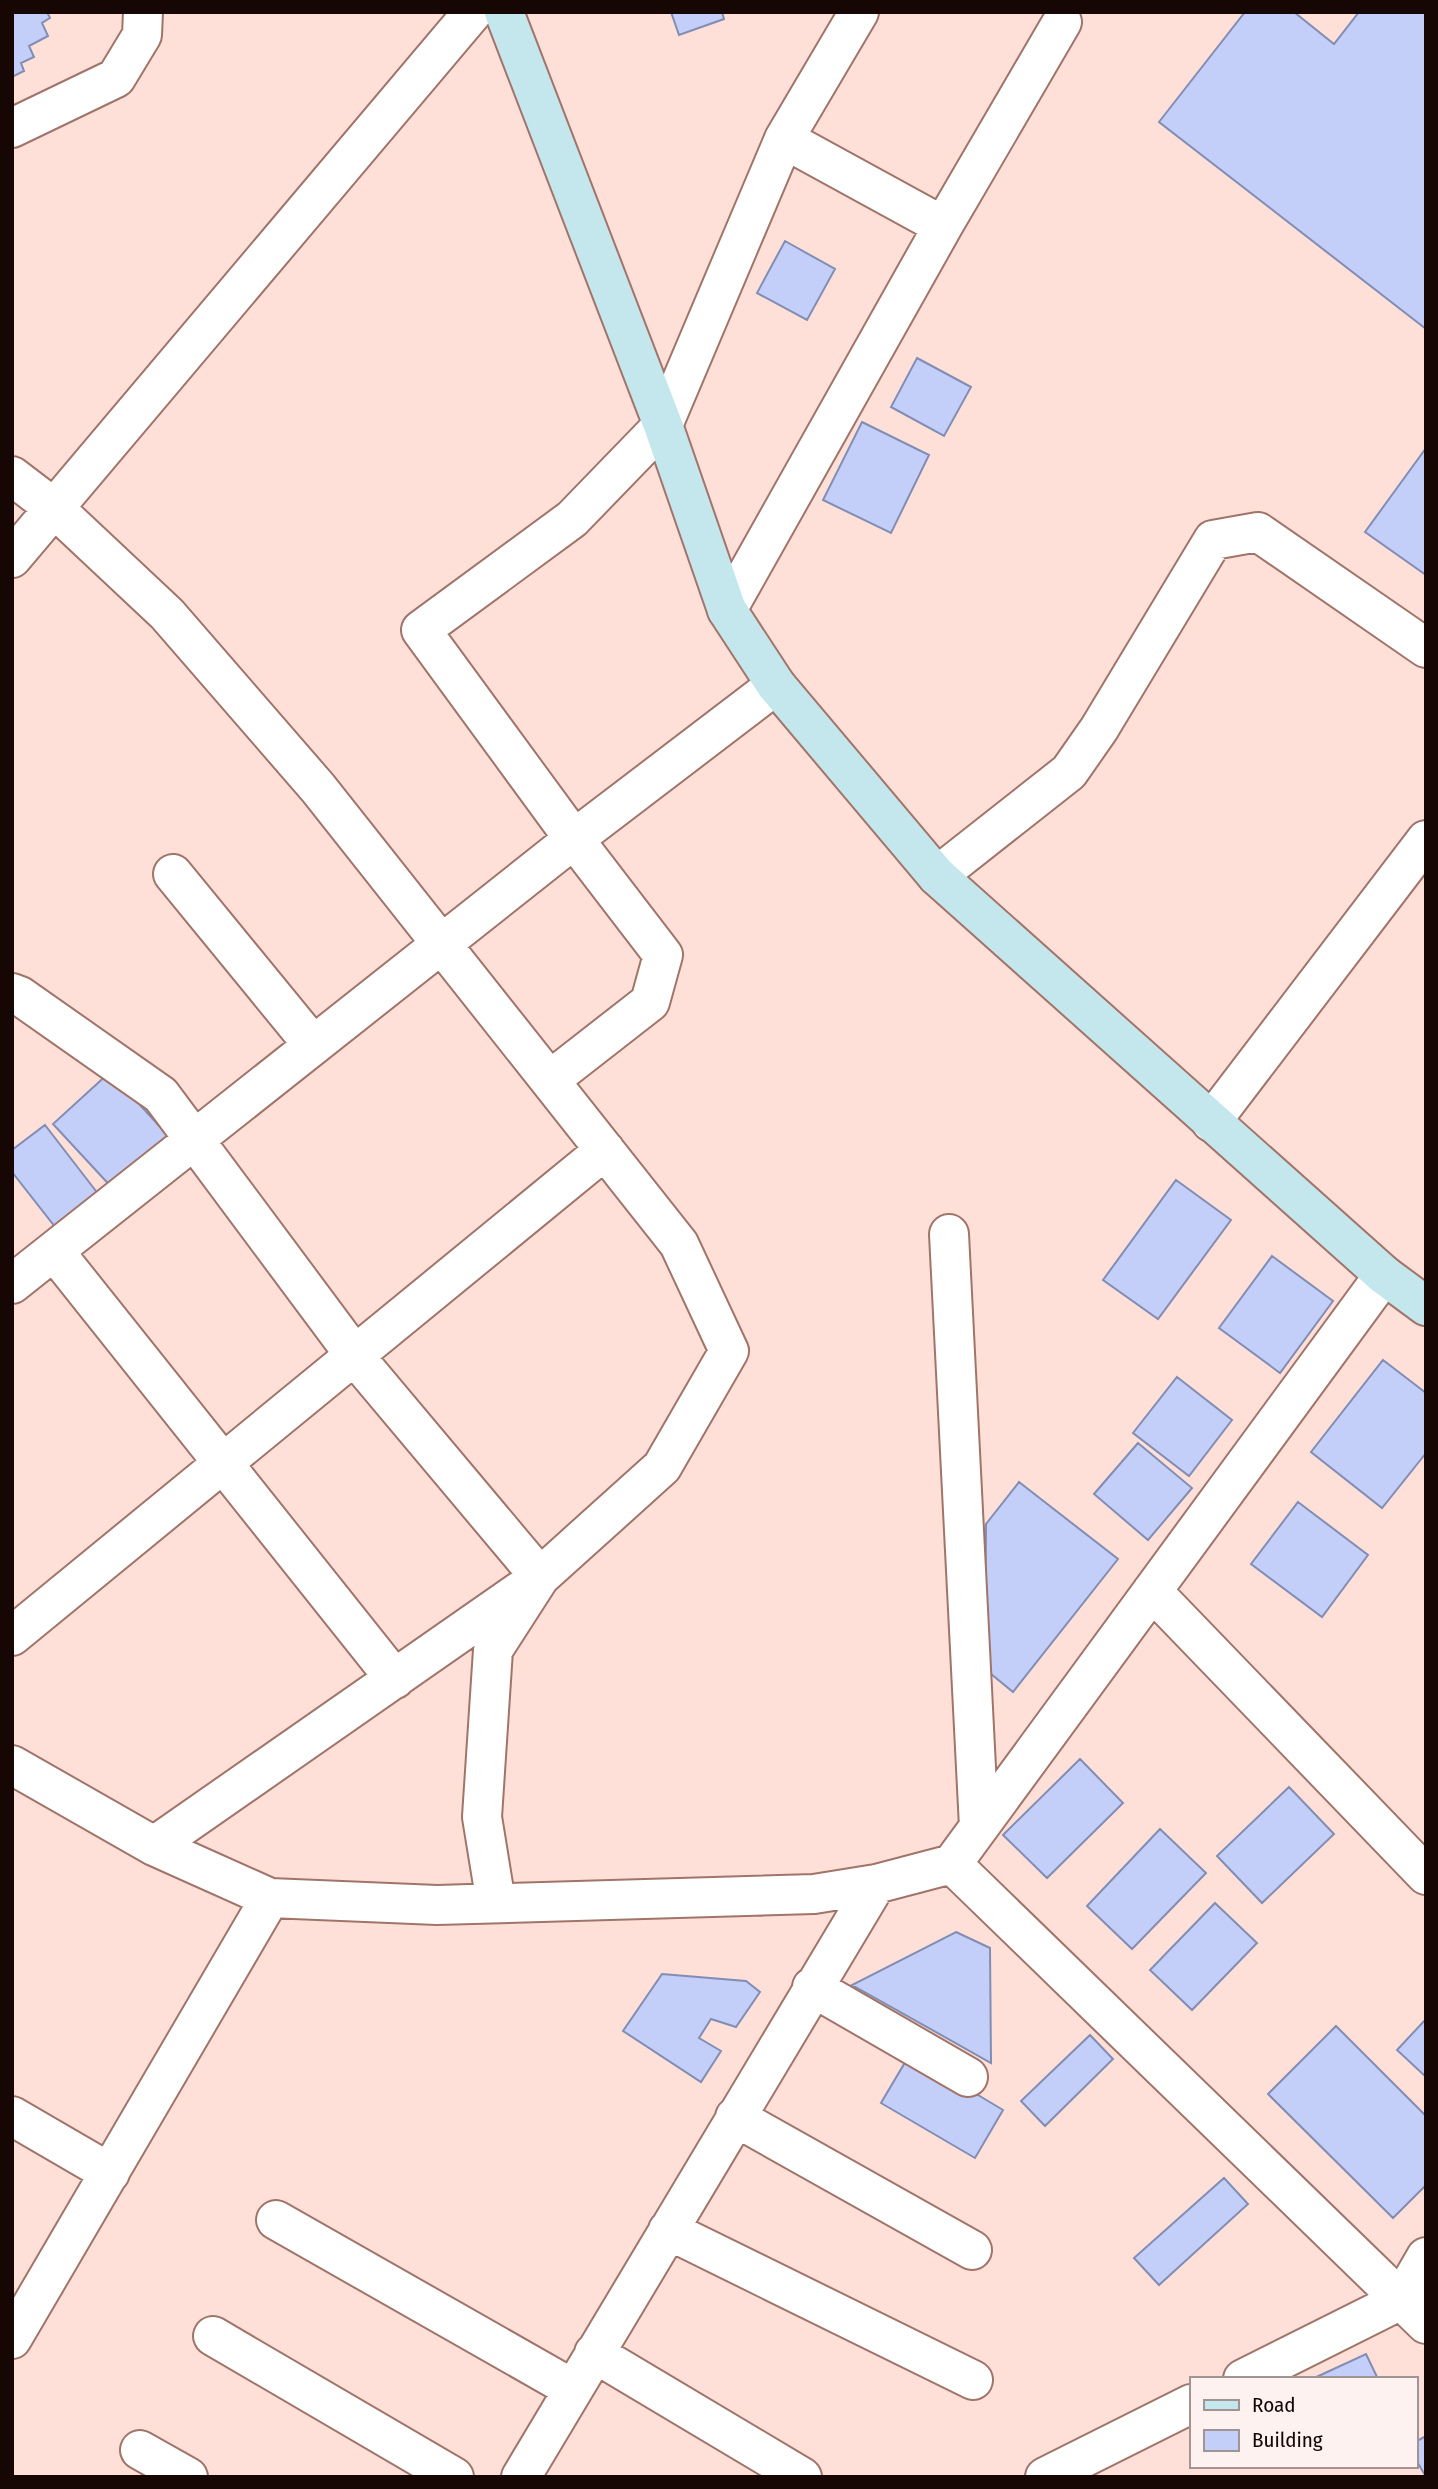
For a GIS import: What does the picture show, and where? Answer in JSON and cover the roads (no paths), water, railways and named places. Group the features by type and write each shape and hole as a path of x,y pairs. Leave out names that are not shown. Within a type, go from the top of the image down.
{"main road":[{"path":"504,12 663,425 727,610 776,685 937,876 1384,1275 1426,1306"}],"street":[{"path":"12,128 116,78 142,35 143,12"},
{"path":"12,558 473,12"},
{"path":"550,1080 650,1002 663,955 574,839 421,630 572,519 663,425 784,139 859,12"},
{"path":"727,610 943,226 1062,22"},
{"path":"784,139 943,226"},
{"path":"12,476 54,508 167,614 318,788 679,1244 729,1351 662,1467 540,1577 154,1846"},
{"path":"937,876 1069,772 1100,729 1213,540 1258,532 1426,648"},
{"path":"12,1284 574,839 776,685"},
{"path":"1211,1122 1426,840"},
{"path":"173,874 313,1045"},
{"path":"12,993 161,1095 355,1354 540,1577"},
{"path":"12,1636 605,1150"},
{"path":"949,1234 979,1827"},
{"path":"54,1251 396,1679"},
{"path":"12,1765 154,1846 270,1898 437,1905 814,1894 876,1884 952,1864 1384,1275"},
{"path":"496,1903 482,1817 493,1650 540,1577"},
{"path":"1152,1591 1426,1875"},
{"path":"952,1864 1414,2312"},
{"path":"525,2475 594,2353 876,1884"},
{"path":"12,2339 270,1898"},
{"path":"812,1987 968,2077"},
{"path":"12,2116 110,2173"},
{"path":"735,2118 972,2250"},
{"path":"276,2220 573,2389"},
{"path":"668,2230 973,2380"},
{"path":"1414,2312 1426,2258"},
{"path":"1248,2377 1414,2312"},
{"path":"213,2336 454,2477"},
{"path":"594,2353 802,2477"},
{"path":"1045,2477 1190,2404"},
{"path":"140,2450 188,2477"}]}
